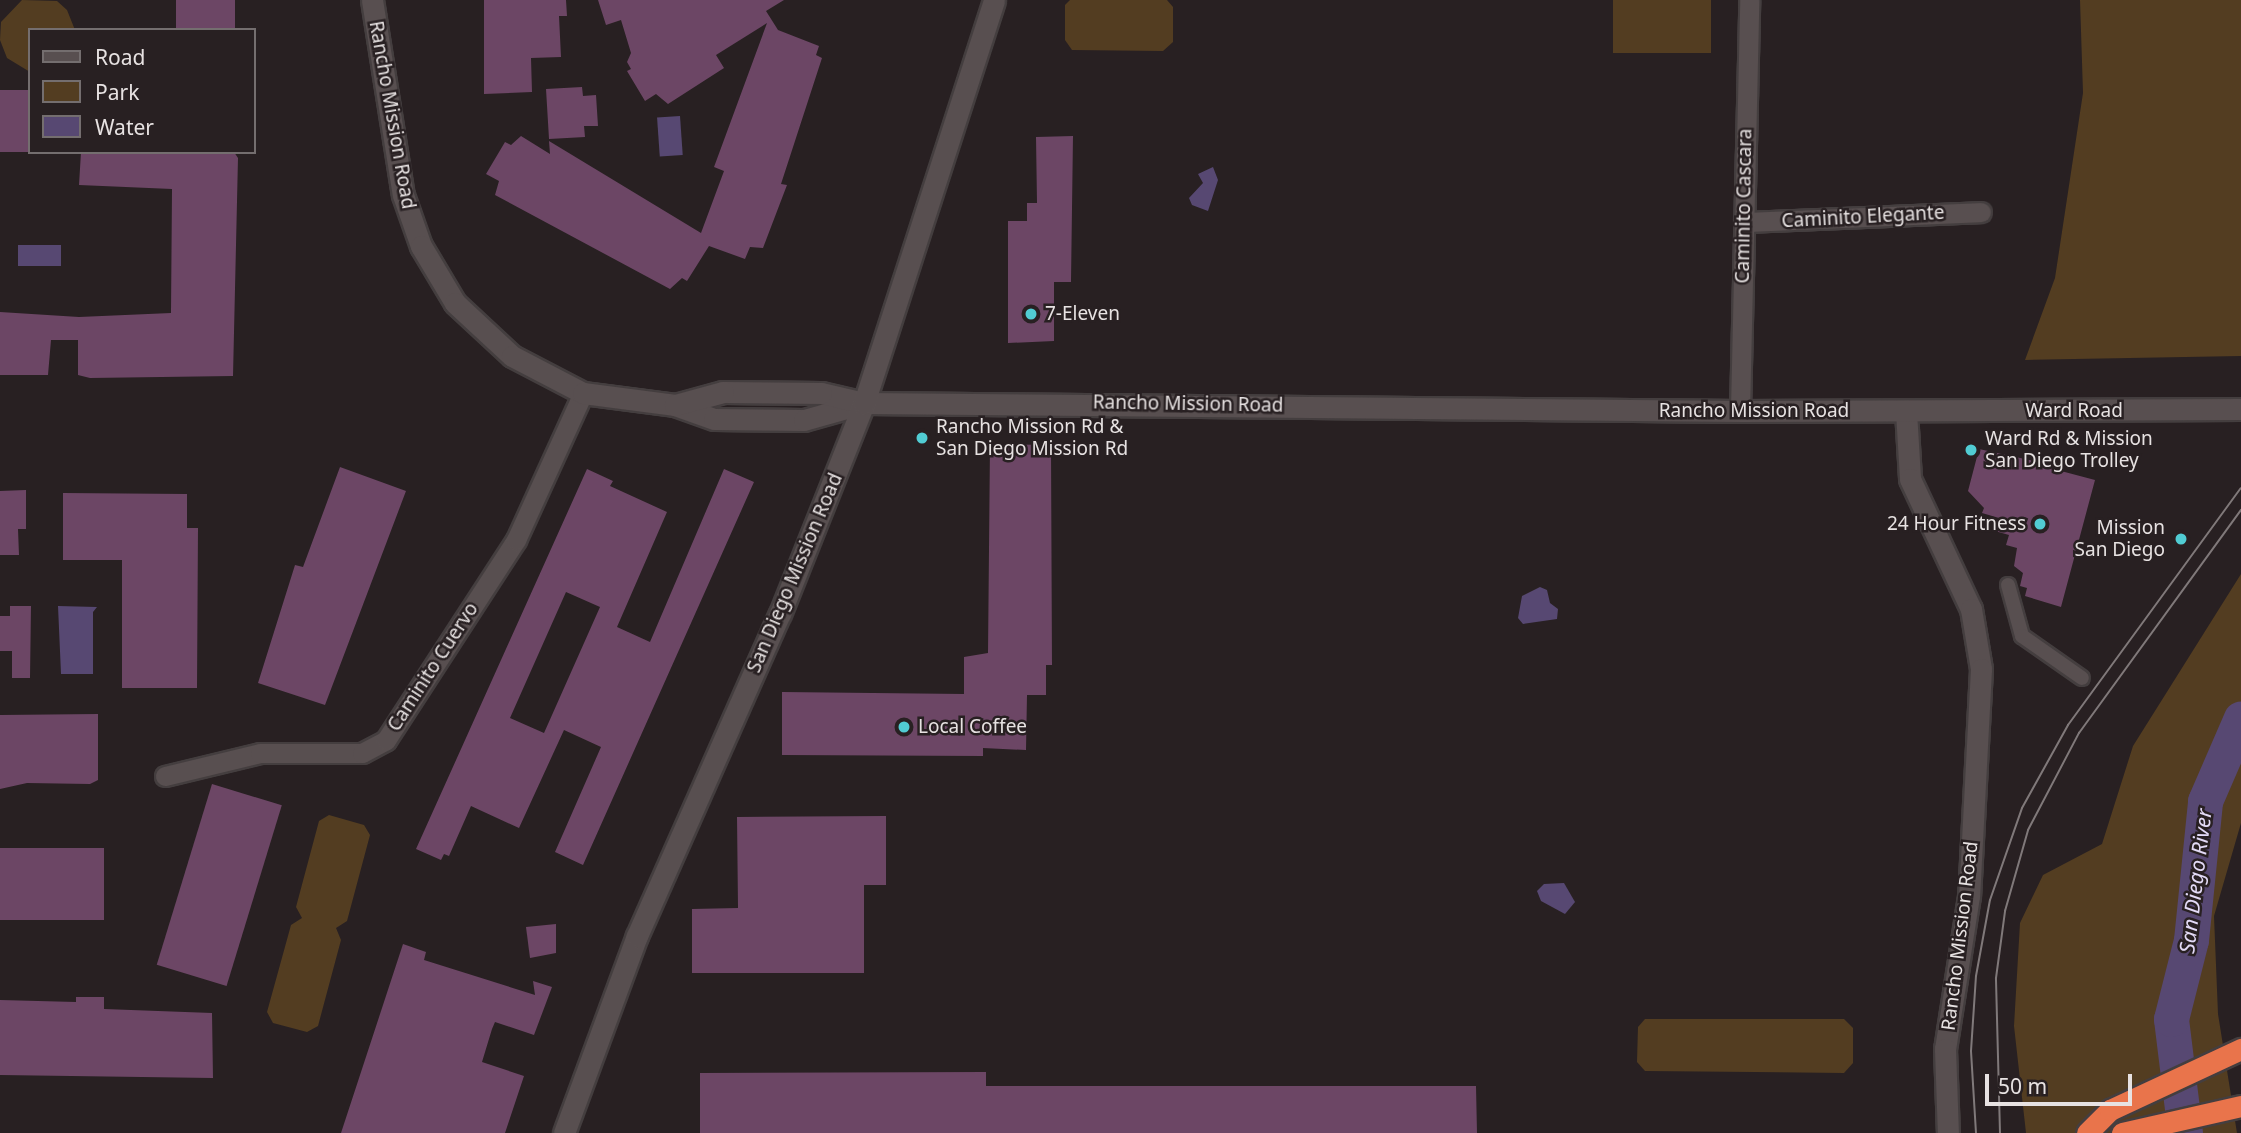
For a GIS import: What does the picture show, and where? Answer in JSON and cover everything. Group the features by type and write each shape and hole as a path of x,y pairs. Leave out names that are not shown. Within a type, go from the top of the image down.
{"highway":[{"path":"2087,1133 2110,1110 2241,1049"},
{"path":"2122,1133 2241,1106"}],"main road":[{"name":"Rancho Mission Road","path":"372,0 403,195 421,246 455,303 512,356 583,393 675,405 714,419 804,420 864,403 1906,411 1910,479 1971,609 1981,668 1969,896 1945,1049 1948,1133"},
{"name":"San Diego Mission Road","path":"564,1133 637,936 780,614 864,403 994,0"},
{"name":"Ward Road","path":"1906,411 2241,409"}],"street":[{"name":"Caminito Cascara","path":"1740,411 1749,0"},
{"name":"Caminito Elegante","path":"1744,222 1981,212"},
{"name":"Caminito Cuervo","path":"165,776 260,753 362,753 386,740 516,540 583,393"},
{"path":"2008,585 2022,636 2082,678"}],"green space":[{"path":"22,0 57,1 67,10 74,28 28,28 28,71 7,58 0,40 1,22"},
{"path":"1070,0 1167,0 1173,7 1173,42 1163,51 1072,50 1065,40 1065,5"},
{"path":"1613,0 1711,0 1711,53 1613,53"},
{"path":"2080,0 2241,0 2241,356 2025,360 2055,278 2083,93"},
{"path":"2241,574 2241,823 2214,916 2218,1014 2237,1133 2026,1133 2014,1026 2020,923 2043,875 2102,844 2133,746"},
{"path":"329,815 364,825 370,835 347,921 336,928 341,940 318,1026 307,1032 273,1023 267,1012 291,925 302,918 296,907 319,821"},
{"path":"1645,1019 1844,1019 1853,1028 1853,1063 1844,1073 1645,1071 1637,1062 1638,1027"}],"water":[{"path":"680,116 683,155 660,157 657,118"},
{"path":"1213,167 1218,180 1208,211 1192,205 1189,198 1203,183 1198,174"},
{"path":"18,245 61,245 61,266 18,266"},
{"path":"1540,587 1547,590 1550,603 1558,609 1557,619 1523,624 1518,618 1522,596"},
{"path":"58,606 97,607 93,612 93,674 61,674"},
{"path":"1564,883 1575,902 1565,914 1541,901 1537,891 1544,884"}],"building":[{"path":"176,0 235,0 235,28 176,28"},
{"path":"484,0 566,0 567,16 559,16 561,57 531,58 532,92 484,94"},
{"path":"598,0 784,0 766,11 778,30 819,46 816,55 822,58 781,184 787,185 763,248 750,247 745,259 709,246 687,281 682,278 670,289 495,195 499,181 486,174 505,142 511,145 521,136 550,154 549,141 701,233 724,171 714,167 767,23 716,55 724,68 668,104 656,94 645,101 627,71 631,69 627,62 631,53 621,20 606,25"},
{"path":"582,87 583,96 596,95 598,126 584,126 585,137 549,139 546,89"},
{"path":"0,90 28,90 28,152 0,152"},
{"path":"1073,136 1071,282 1054,282 1054,341 1008,343 1008,221 1027,221 1027,203 1037,203 1036,137"},
{"path":"81,154 235,154 238,158 233,376 90,378 78,375 78,340 51,340 48,375 0,375 0,312 79,317 171,313 172,189 79,185"},
{"path":"990,444 1051,445 1052,665 1046,665 1046,695 1027,695 1026,750 983,748 983,756 782,755 782,692 964,694 964,657 988,653"},
{"name":"24 Hour Fitness","path":"1979,449 2048,464 2056,462 2061,471 2095,480 2061,607 2025,596 2027,588 2020,586 2023,573 2014,566 2017,548 2006,545 2009,535 1995,531 1999,518 1982,513 1984,508 1968,491"},
{"path":"340,467 406,491 325,705 258,683 295,565 303,567"},
{"path":"587,469 613,481 610,486 667,512 617,627 650,642 724,469 754,482 583,865 555,852 601,747 564,730 519,828 471,806 449,856 444,854 441,860 416,849","holes":["566,592 600,607 544,733 510,718"]},
{"path":"26,490 26,529 18,529 19,555 0,555 0,491"},
{"path":"63,493 187,494 187,528 198,528 197,688 122,688 122,560 63,560"},
{"path":"10,606 31,606 30,678 12,678 12,651 0,651 0,616 10,616"},
{"path":"98,714 98,780 90,784 27,783 0,789 0,715"},
{"path":"212,784 282,805 227,986 157,965"},
{"path":"886,816 886,885 864,885 864,973 692,973 692,909 738,908 737,817"},
{"path":"0,848 104,848 104,920 0,920"},
{"path":"556,924 556,953 530,958 526,927"},
{"path":"403,944 426,952 424,960 535,995 533,981 552,987 534,1035 495,1022 492,1029 482,1062 524,1076 505,1133 341,1133"},
{"path":"76,997 104,997 104,1009 212,1013 213,1078 0,1075 0,1000 76,1002"},
{"path":"986,1072 986,1086 1476,1086 1477,1133 700,1133 700,1073"}],"waterway":[{"name":"San Diego River","path":"2185,1133 2171,1019 2191,940 2205,801 2241,718"}],"tram line":[{"path":"1976,1133 1971,1051 1976,976 1990,900 2022,808 2068,725 2241,488"},
{"path":"2000,1133 1996,978 2005,911 2028,830 2079,733 2241,510"}],"place":[{"name":"7-Eleven","path":"1031,314"},
{"name":"Rancho Mission Rd & San Diego Mission Rd","path":"922,438"},
{"name":"Ward Rd & Mission San Diego Trolley","path":"1971,450"},
{"name":"24 Hour Fitness","path":"2040,524"},
{"name":"Mission San Diego","path":"2181,539"},
{"name":"Local Coffee","path":"904,727"}]}
